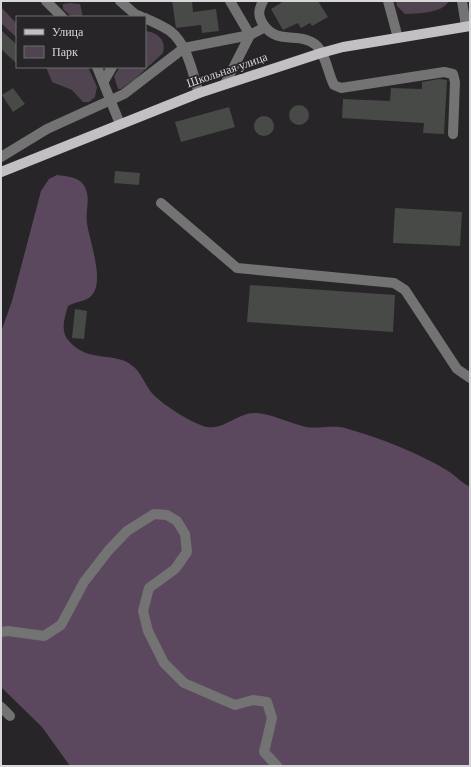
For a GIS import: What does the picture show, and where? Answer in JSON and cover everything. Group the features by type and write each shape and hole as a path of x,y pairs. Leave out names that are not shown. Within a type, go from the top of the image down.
{"main road":[{"name":"Школьная улица","path":"1,172 199,93 321,53 343,47 468,26"}],"lane":[{"path":"46,1 61,16"},
{"path":"120,1 137,16"},
{"path":"230,1 250,35"},
{"path":"263,1 259,9 258,16 265,27 272,34 308,41 316,46 321,53 334,85 341,88 444,72 453,74 456,82 453,134"},
{"path":"379,1 391,14"},
{"path":"388,1 398,38"},
{"path":"462,1 468,26"},
{"path":"146,19 170,31 184,48 199,93"},
{"path":"1,157 37,134 110,100 133,87 184,48 250,35 265,27"},
{"path":"225,84 250,35"},
{"path":"98,68 120,124"},
{"path":"104,81 111,68"},
{"path":"161,203 237,268 394,282 405,290 457,369 470,378"},
{"path":"1,632 8,631 44,636 61,624 84,582 108,551 127,531 154,514 167,515 176,521 185,534 186,552 175,568 149,588 144,611 148,631 164,663 184,683 235,705 253,700 267,702 272,718 264,752 277,766"},
{"path":"1,707 10,716"}],"green space":[{"path":"396,1 449,1 435,11 405,14 397,6"},
{"path":"63,4 80,4 83,16 71,16 63,9"},
{"path":"1,7 16,23 16,37 1,23"},
{"path":"146,31 153,33 160,38 164,44 163,53 135,79 121,89 118,89 114,76 119,68 146,68"},
{"path":"46,68 88,68 97,87 95,97 89,102 83,102 72,90 52,82"}],"shaded area":[{"path":"57,175 71,177 78,180 86,189 88,198 87,223 97,270 96,288 92,295 87,299 68,306 64,323 64,332 68,340 76,348 93,355 119,359 127,362 141,375 155,397 193,422 201,425 207,427 219,426 244,415 256,413 268,415 306,427 345,428 372,436 424,458 448,471 470,487 470,766 70,766 42,727 1,687 1,332 12,301 41,191 49,179"}],"building":[{"path":"172,1 192,1 193,12 216,9 219,31 202,33 201,25 176,28"},
{"path":"284,1 318,1 328,17 312,26 310,23 301,28 298,23 283,30 271,9"},
{"path":"1,30 16,44 16,63 1,49"},
{"path":"439,79 447,80 444,134 423,133 424,123 342,118 343,99 390,101 391,88 422,89 422,82"},
{"path":"13,88 25,104 13,112 2,95"},
{"path":"299,105 306,108 309,115 306,122 299,125 292,122 289,115 292,108"},
{"path":"229,107 235,127 181,142 175,122"},
{"path":"264,116 271,119 274,126 271,133 264,136 257,133 254,126 257,119"},
{"path":"115,171 140,173 139,185 114,183"},
{"path":"395,208 462,212 460,246 393,243"},
{"path":"250,285 395,295 393,332 247,322"},
{"path":"75,309 87,311 84,339 72,338"}]}
